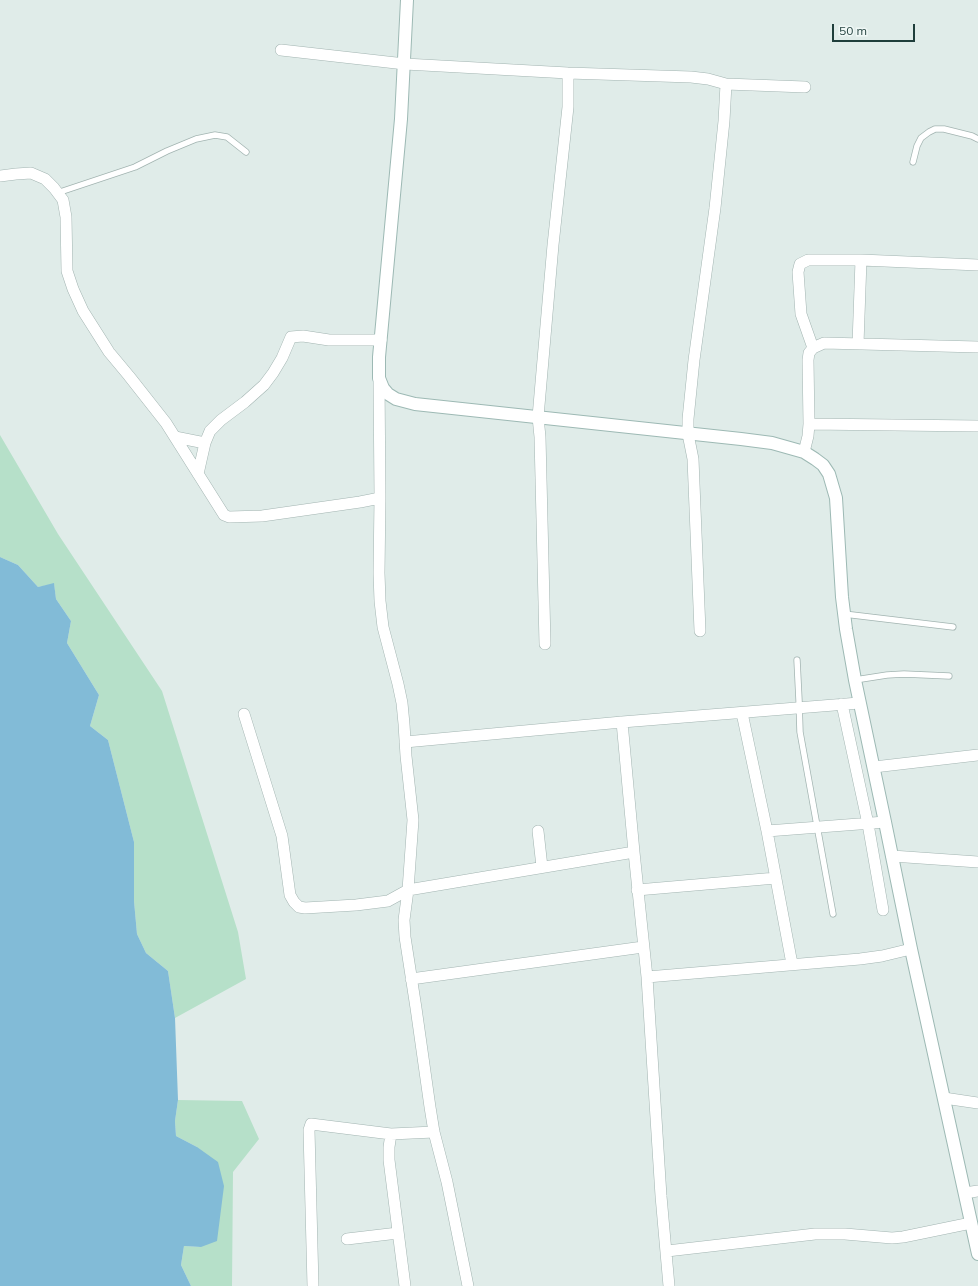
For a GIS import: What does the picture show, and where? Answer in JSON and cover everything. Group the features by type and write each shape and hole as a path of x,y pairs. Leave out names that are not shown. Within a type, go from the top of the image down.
{"street":[{"path":"407,0 405,64 379,378 380,601 383,627 402,703 413,820 408,890 404,920 405,937 434,1132 447,1182 468,1286"},
{"path":"281,50 405,64 568,73 691,76 726,84 805,87"},
{"path":"545,644 540,437 538,417 553,245 568,107 568,73"},
{"path":"700,631 693,459 688,434 689,401 715,208 724,121 726,84"},
{"path":"0,176 31,173 45,179 63,200 66,217 67,271 83,311 108,352 166,423 224,515 229,517 262,516 380,498"},
{"path":"813,348 801,314 798,272 800,264 808,260 861,260 978,265"},
{"path":"858,344 861,260"},
{"path":"198,474 205,443 210,431 221,420 264,385 282,358 291,337 303,336 329,340 381,340"},
{"path":"804,452 809,424 808,360 809,352 813,348 824,343 978,346"},
{"path":"379,378 383,388 388,394 396,399 406,402 688,434 742,438 772,443 804,452 823,466 829,474 836,498 844,614 854,680 886,822 911,949 978,1254"},
{"path":"809,424 978,426"},
{"path":"175,437 205,443"},
{"path":"405,742 622,722 859,703"},
{"path":"842,704 868,824 883,910"},
{"path":"742,713 767,831 792,964"},
{"path":"244,714 282,836 290,895 294,902 299,906 305,908 356,905 388,901 408,890 634,852"},
{"path":"622,722 637,890 647,977 660,1189 667,1251 669,1286"},
{"path":"874,767 978,755"},
{"path":"767,831 886,822"},
{"path":"538,831 542,867"},
{"path":"892,856 978,862"},
{"path":"637,890 776,878"},
{"path":"411,979 643,947"},
{"path":"647,977 882,956 911,949"},
{"path":"944,1098 978,1103"},
{"path":"312,1286 309,1130 311,1124 391,1134 434,1132"},
{"path":"391,1134 389,1160 405,1286"},
{"path":"965,1193 978,1191"},
{"path":"667,1251 815,1234 845,1234 892,1238 903,1237 971,1223"},
{"path":"347,1239 398,1233"}],"lane":[{"path":"913,162 917,146 921,138 935,129 944,129 978,139"},
{"path":"58,193 135,167 196,139 215,136 228,137 246,152"},
{"path":"844,614 953,627"},
{"path":"797,660 800,732 833,914"},
{"path":"854,680 904,674 949,676"}],"green space":[{"path":"0,435 58,534 162,691 238,932 246,979 175,1018 168,971 146,953 137,934 134,901 134,842 108,740 90,726 99,695 67,643 71,621 56,599 54,584 38,587 18,565 0,557"},
{"path":"178,1100 242,1101 259,1139 233,1172 232,1286 191,1286 181,1265 184,1246 201,1247 197,1147 176,1136 175,1121"}],"water":[{"path":"0,557 18,565 38,587 54,583 56,599 71,621 67,643 99,695 90,726 108,740 134,842 134,901 137,934 146,953 168,971 175,1018 178,1100 175,1121 176,1136 197,1147 218,1162 224,1186 217,1241 201,1247 184,1246 181,1265 191,1286 0,1286"}]}
